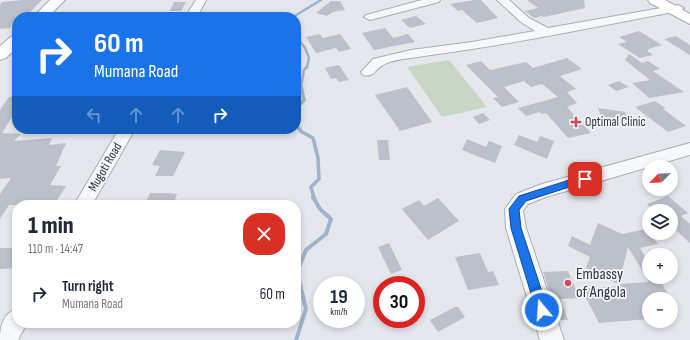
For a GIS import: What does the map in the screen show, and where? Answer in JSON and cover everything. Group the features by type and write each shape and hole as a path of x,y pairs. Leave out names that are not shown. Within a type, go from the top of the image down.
{"main road":[{"path":"45,12 58,0"},
{"path":"656,0 690,15"},
{"path":"671,6 690,20"},
{"path":"0,55 12,44"}],"street":[{"path":"195,12 201,0"},
{"path":"370,17 435,0"},
{"path":"502,0 525,20 546,32"},
{"path":"368,72 378,62 386,60 546,32 671,6"},
{"name":"Mugoti Road","path":"86,200 124,134"},
{"path":"552,340 516,228 514,209 522,199 542,191 688,152"},
{"path":"5,340 12,328"}],"green space":[{"path":"449,60 487,107 442,117 407,67"}],"building":[{"path":"42,0 30,12 12,12 12,24 10,28 0,29 0,5 2,2"},
{"path":"481,0 498,18 477,23 462,10 458,11 450,4"},
{"path":"527,0 584,0 585,8 534,18 525,11 538,8"},
{"path":"331,1 340,1 345,10 333,12 327,16 316,13"},
{"path":"174,2 186,2 181,11 170,11"},
{"path":"416,16 426,24 410,28 401,20"},
{"path":"385,28 393,38 408,34 415,42 374,50 362,33"},
{"path":"639,31 662,45 648,49 649,50 647,51 653,55 640,58 618,44 627,42 619,37"},
{"path":"320,34 323,38 340,34 351,49 339,52 336,48 316,53 306,37"},
{"path":"676,36 690,45 690,55 664,39"},
{"path":"629,54 642,63 648,61 660,69 653,71 684,92 649,98 632,83 650,80 625,60"},
{"path":"567,58 582,69 560,76 576,89 567,92 577,103 567,107 591,133 568,138 546,113 542,114 539,112 526,116 518,108 558,97 542,84 531,87 524,81 504,87 519,102 502,107 493,98 498,97 466,65 481,61 490,70 526,62 533,68"},
{"path":"339,65 349,80 339,82 336,78 331,79 325,68"},
{"path":"619,81 629,87 616,91 608,85"},
{"path":"407,87 432,122 400,131 375,95"},
{"path":"9,97 12,97 12,117 2,133 21,134 14,141 52,138 49,145 66,143 56,166 61,166 50,185 66,186 57,200 12,200 12,205 9,205 0,219 0,194 11,178 0,179 0,110"},
{"path":"655,101 665,108 663,109 686,126 668,132 635,107"},
{"path":"598,108 625,112 629,121 601,117"},
{"path":"483,113 490,120 479,124 473,117"},
{"path":"519,135 537,142 540,136 554,141 547,159 514,145"},
{"path":"467,139 486,147 489,141 502,146 495,163 462,150"},
{"path":"377,140 388,140 390,160 379,160"},
{"path":"160,150 185,152 173,176 155,176 160,166 152,165"},
{"path":"150,193 177,194 175,200 147,200"},
{"path":"668,196 677,204 647,204"},
{"path":"438,198 459,221 428,240 402,209 419,200 424,206"},
{"path":"678,204 688,213 681,216 690,224 690,243 678,232"},
{"path":"598,223 622,234 642,230 642,240 655,240 658,244 640,248 642,251 642,270 628,247 619,284 642,282 642,284 662,284 667,292 642,292 642,320 599,323 586,298 560,299 568,320 559,320 543,272 568,271 578,294 579,289 622,286 586,268 590,257 568,246 572,236 590,245"},
{"path":"389,243 402,270 391,274 378,247"},
{"path":"0,248 12,248 12,268 0,269"},
{"path":"480,253 488,272 493,271 499,285 468,290 455,257"},
{"path":"455,307 458,307 465,317 438,332 430,320"}],"waterway":[{"path":"301,12 321,0"},
{"path":"301,43 309,58 307,67 304,70 301,86"},
{"path":"301,86 304,100 301,103"},
{"path":"301,131 313,138 318,158 319,179 311,187 314,198"},
{"path":"301,262 306,250 326,234 331,219 320,209 313,197"},
{"path":"301,288 306,309 301,324"},
{"path":"296,340 300,328"}],"place":[{"name":"Optimal Clinic","path":"576,122"},
{"name":"Embassy of Angola","path":"568,283"}],"route":[{"path":"542,310 516,228 514,209 522,199 542,191 585,179"}]}
